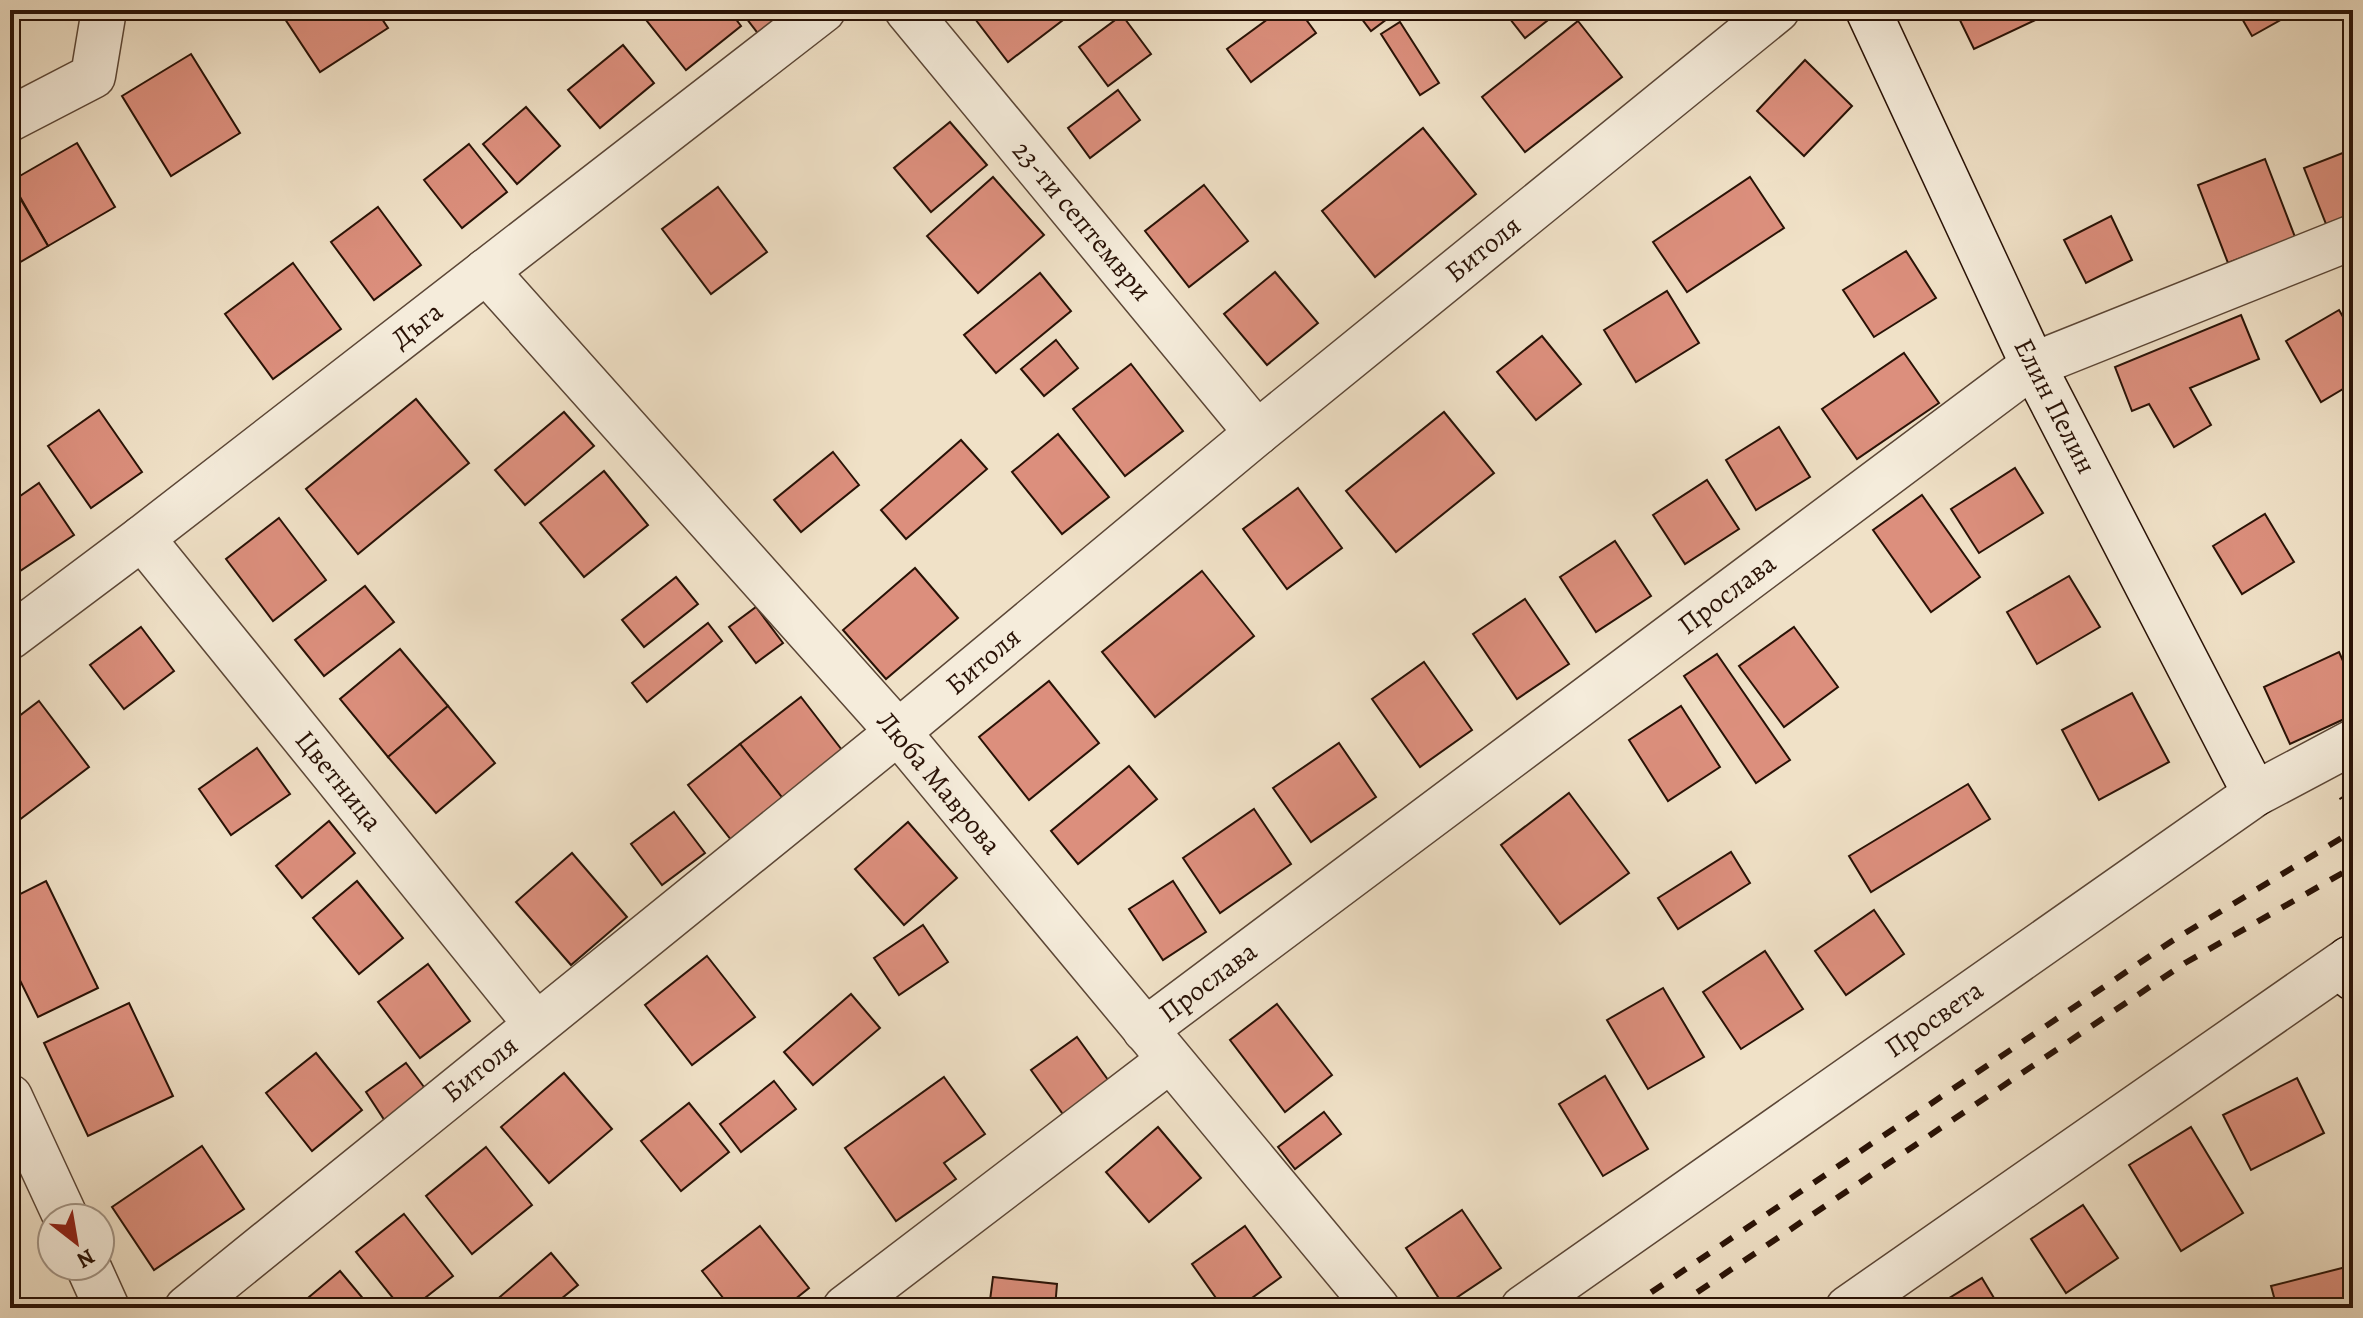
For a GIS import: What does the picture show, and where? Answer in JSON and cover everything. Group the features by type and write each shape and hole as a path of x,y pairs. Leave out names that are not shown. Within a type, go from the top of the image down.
{"street":[{"path":"10,119 93,76 104,10"},
{"name":"Дъга","path":"10,637 823,10"},
{"name":"23-ти септември","path":"907,10 1257,433"},
{"name":"Битоля","path":"187,1308 898,732 1257,433 1777,10"},
{"name":"Елин Пелин","path":"1868,10 2033,365 2255,794"},
{"name":"Прослава","path":"845,1308 1157,1045 2033,365 2353,237"},
{"name":"Люба Маврова","path":"486,271 898,732 1377,1308"},
{"name":"Цветница","path":"142,538 536,1024"},
{"name":"Просвета","path":"1523,1308 2255,794 2353,742"},
{"path":"1848,1308 2352,965"},
{"path":"10,1097 59,1202"},
{"path":"95,1282 107,1308"}],"path":[{"path":"2336,789 2353,816"}],"building":[{"path":"279,10 376,10 388,28 320,72"},
{"path":"641,10 729,10 741,26 686,70"},
{"path":"740,10 796,10 760,36"},
{"path":"978,10 1055,10 1063,20 1008,62 972,15"},
{"path":"1280,10 1299,10 1316,33 1251,82 1227,49"},
{"path":"1355,10 1399,10 1371,31"},
{"path":"1503,10 1561,10 1525,38"},
{"path":"1955,10 2041,10 2044,16 1974,49"},
{"path":"2237,10 2291,10 2293,13 2252,36"},
{"path":"1122,15 1151,54 1108,86 1079,47"},
{"path":"1578,21 1622,77 1525,152 1482,97"},
{"path":"1400,22 1439,83 1420,95 1381,34"},
{"path":"623,45 654,83 600,128 568,90"},
{"path":"191,54 240,133 171,176 122,96"},
{"path":"10,60 19,80 10,85"},
{"path":"1805,60 1852,106 1804,156 1757,111"},
{"path":"1118,90 1140,120 1090,158 1068,128"},
{"path":"526,107 560,146 517,184 483,144"},
{"path":"950,122 987,165 931,212 894,168"},
{"path":"1423,128 1476,194 1375,277 1322,211"},
{"path":"77,143 115,207 48,246 11,181"},
{"path":"469,144 507,192 462,228 424,180"},
{"path":"2353,149 2353,214 2326,224 2304,168"},
{"path":"2265,159 2295,237 2228,263 2198,185"},
{"path":"993,177 1044,235 978,293 927,236"},
{"path":"1750,177 1784,228 1687,292 1653,242"},
{"path":"10,181 48,246 10,268"},
{"path":"1204,185 1248,241 1189,287 1145,231"},
{"path":"718,187 767,252 711,294 662,229"},
{"path":"378,207 421,265 374,300 331,242"},
{"path":"2111,216 2132,260 2086,283 2064,240"},
{"path":"1906,251 1936,298 1874,337 1843,290"},
{"path":"293,263 341,329 273,379 225,314"},
{"path":"1275,272 1318,323 1267,365 1224,314"},
{"path":"1040,273 1071,311 996,373 964,335"},
{"path":"1667,291 1699,343 1636,382 1604,330"},
{"path":"2339,310 2353,334 2353,383 2321,402 2286,341"},
{"path":"2241,315 2259,359 2190,388 2211,425 2174,447 2149,404 2132,411 2115,367"},
{"path":"1542,336 1581,384 1536,420 1497,372"},
{"path":"1056,340 1078,368 1044,396 1021,369"},
{"path":"1904,353 1939,403 1857,459 1822,409"},
{"path":"1131,364 1183,431 1125,476 1073,409"},
{"path":"416,399 469,463 358,554 306,489"},
{"path":"99,410 142,472 91,508 48,446"},
{"path":"564,412 594,446 525,505 495,470"},
{"path":"1444,412 1494,473 1396,552 1346,491"},
{"path":"1779,427 1810,477 1756,510 1726,460"},
{"path":"1058,434 1109,497 1062,534 1012,472"},
{"path":"961,440 987,469 906,539 881,510"},
{"path":"833,452 859,485 801,532 774,500"},
{"path":"2015,468 2043,513 1979,553 1951,509"},
{"path":"604,471 648,525 584,577 540,523"},
{"path":"1707,480 1739,529 1685,564 1653,515"},
{"path":"39,483 74,535 17,573 10,562 10,503"},
{"path":"1298,488 1342,548 1287,589 1243,529"},
{"path":"1922,495 1980,577 1931,612 1873,530"},
{"path":"2265,514 2294,562 2242,594 2213,546"},
{"path":"279,518 326,580 273,621 226,559"},
{"path":"1615,541 1651,596 1596,632 1560,577"},
{"path":"915,568 958,618 886,679 843,630"},
{"path":"1202,571 1254,636 1155,717 1102,652"},
{"path":"2069,576 2100,627 2037,664 2007,612"},
{"path":"676,577 698,604 644,647 622,620"},
{"path":"365,586 394,622 324,676 295,640"},
{"path":"1525,599 1569,664 1517,699 1473,634"},
{"path":"756,607 783,643 756,663 729,627"},
{"path":"708,623 722,641 647,702 632,683"},
{"path":"141,627 174,671 124,709 90,665"},
{"path":"1794,627 1838,687 1784,727 1739,666"},
{"path":"400,649 448,706 388,757 340,699"},
{"path":"2339,652 2353,683 2353,715 2290,744 2264,687"},
{"path":"1717,654 1790,760 1756,783 1684,676"},
{"path":"1424,662 1472,730 1420,767 1372,699"},
{"path":"1049,681 1099,743 1029,800 979,737"},
{"path":"2132,693 2169,762 2099,800 2062,730"},
{"path":"801,697 845,754 784,800 740,744"},
{"path":"39,701 89,767 10,827 10,723"},
{"path":"448,706 495,763 436,813 388,757"},
{"path":"1681,706 1720,767 1668,801 1629,740"},
{"path":"1339,743 1376,797 1311,842 1273,788"},
{"path":"740,744 784,800 732,841 688,785"},
{"path":"257,748 290,794 231,835 199,789"},
{"path":"1129,766 1157,799 1078,864 1051,831"},
{"path":"1968,784 1990,819 1871,892 1849,856"},
{"path":"1569,793 1629,873 1560,924 1501,845"},
{"path":"1254,809 1291,864 1220,913 1183,858"},
{"path":"674,812 705,853 662,885 631,844"},
{"path":"329,821 355,853 302,898 276,866"},
{"path":"908,822 957,878 904,925 855,869"},
{"path":"1731,852 1750,883 1678,929 1658,898"},
{"path":"572,853 627,917 571,965 516,902"},
{"path":"46,881 98,988 38,1017 10,960 10,899"},
{"path":"357,881 403,938 359,974 313,918"},
{"path":"1173,881 1206,932 1163,960 1129,909"},
{"path":"1874,910 1904,954 1846,995 1815,951"},
{"path":"923,925 948,962 899,995 874,958"},
{"path":"1765,951 1803,1009 1741,1049 1703,992"},
{"path":"707,956 755,1017 692,1065 645,1005"},
{"path":"428,964 470,1021 420,1058 378,1002"},
{"path":"1663,988 1704,1057 1648,1089 1607,1020"},
{"path":"851,994 880,1028 813,1085 784,1052"},
{"path":"129,1003 173,1096 88,1136 44,1043"},
{"path":"1277,1004 1332,1075 1285,1112 1230,1040"},
{"path":"1077,1037 1111,1084 1065,1117 1031,1070"},
{"path":"316,1053 362,1110 312,1151 266,1093"},
{"path":"406,1063 427,1091 385,1121 366,1092"},
{"path":"564,1073 612,1129 549,1183 501,1127"},
{"path":"1605,1076 1648,1149 1603,1176 1559,1104"},
{"path":"944,1077 985,1134 944,1163 956,1179 896,1221 845,1148"},
{"path":"2297,1078 2324,1133 2251,1170 2223,1115"},
{"path":"774,1081 796,1109 741,1152 720,1124"},
{"path":"689,1103 729,1152 681,1191 641,1141"},
{"path":"1324,1112 1341,1134 1295,1169 1278,1147"},
{"path":"1158,1127 1201,1178 1149,1222 1106,1172"},
{"path":"2191,1127 2243,1213 2181,1251 2129,1165"},
{"path":"202,1146 244,1209 154,1270 116,1213 116,1204"},
{"path":"486,1147 532,1205 472,1254 426,1196"},
{"path":"2083,1205 2118,1258 2066,1293 2031,1239"},
{"path":"1462,1210 1501,1268 1444,1306 1406,1248"},
{"path":"404,1214 453,1276 412,1308 401,1308 356,1252"},
{"path":"760,1226 809,1288 784,1308 731,1308 702,1271"},
{"path":"1245,1226 1281,1277 1238,1308 1223,1308 1192,1264"},
{"path":"551,1253 578,1285 550,1308 487,1308"},
{"path":"2350,1266 2353,1308 2277,1308 2271,1286"},
{"path":"340,1271 371,1308 296,1308"},
{"path":"993,1277 1057,1284 1055,1308 989,1308"},
{"path":"1982,1278 2000,1308 1933,1308"}],"railway":[{"path":"1628,1308 2172,941 2353,831"},
{"path":"1674,1308 2185,963 2353,867"}]}
